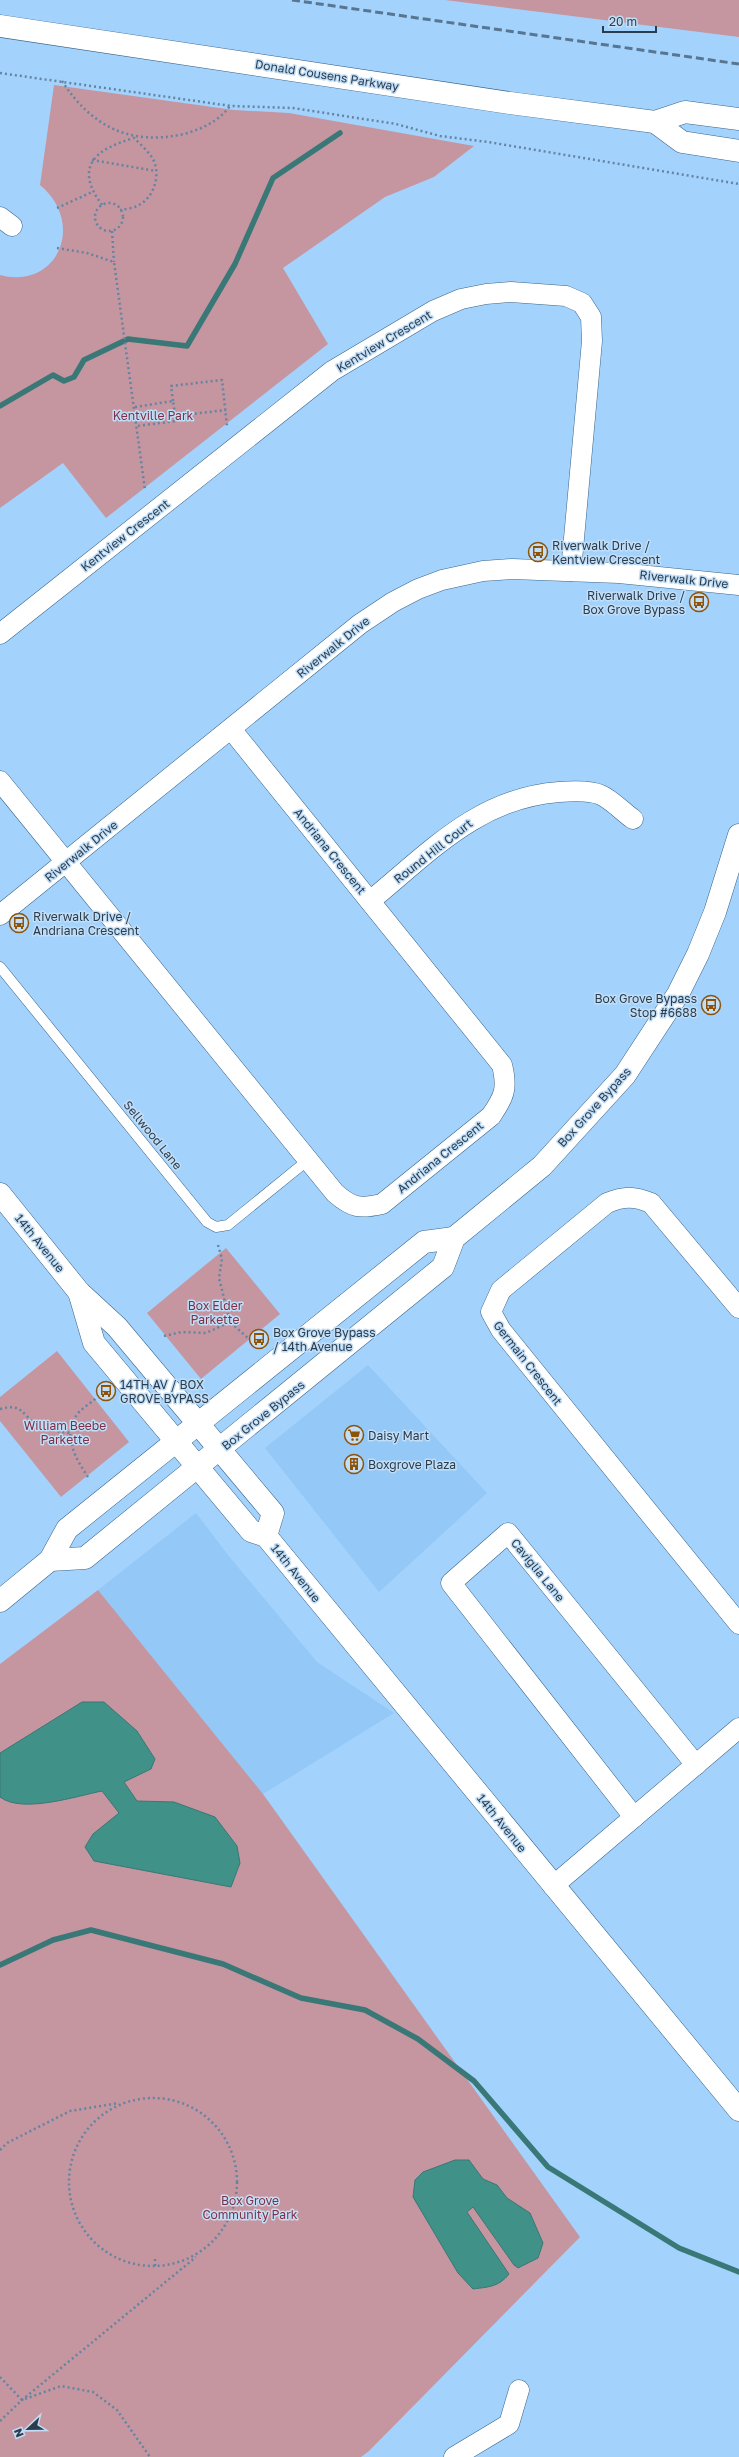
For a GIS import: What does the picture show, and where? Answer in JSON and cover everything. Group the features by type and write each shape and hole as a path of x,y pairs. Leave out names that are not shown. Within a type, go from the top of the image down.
{"main road":[{"name":"Donald Cousens Parkway","path":"0,26 510,103 655,122 685,112 739,119"},
{"name":"Donald Cousens Parkway","path":"655,122 682,142 739,151"},
{"name":"Box Grove Bypass","path":"50,1560 85,1558 443,1267 454,1238 542,1166 625,1075 678,994 698,954 715,912 739,835"},
{"name":"14th Avenue","path":"0,1194 79,1292 117,1328 198,1422 273,1513 266,1536"},
{"path":"0,1601 50,1560 67,1529 198,1422 424,1242 454,1238"},
{"name":"14th Avenue","path":"79,1292 94,1343 174,1442 251,1531 266,1536 739,2110"}],"street":[{"name":"Kentview Crescent","path":"0,634 332,371 433,311 461,299 486,294 512,292 566,296 582,302 591,317 592,341 571,571"},
{"name":"Riverwalk Drive","path":"0,915 67,863 360,624 407,594 442,580 483,571 571,571 650,575 739,585"},
{"name":"Andriana Crescent","path":"67,863 334,1193 346,1203 364,1208 382,1204 491,1116 502,1099 507,1082 502,1065 231,729"},
{"path":"0,781 67,863"},
{"name":"Round Hill Court","path":"370,901 465,824 509,801 534,794 572,791 601,795 633,819"},
{"name":"Germain Crescent","path":"739,1308 651,1203 636,1197 621,1197 608,1203 501,1290 491,1312 495,1322 506,1336 739,1624"},
{"name":"Caviglia Lane","path":"634,1817 451,1583 508,1534 696,1765"},
{"path":"553,1886 739,1728"},
{"path":"454,2457 509,2424 519,2390"}],"lane":[{"name":"Sellwood Lane","path":"0,967 207,1222 216,1227 228,1225 308,1160"}],"path":[{"path":"0,73 231,106 293,108 396,124 440,136 488,142 739,184"},
{"path":"62,81 78,103 92,116 111,128 134,138 153,159 156,172 155,187 147,200 138,206 120,210"},
{"path":"102,205 92,192 89,179 89,166 96,155 108,147 134,138 166,138 190,132 217,119 231,106"},
{"path":"92,160 156,172"},
{"path":"57,208 92,192"},
{"path":"110,203 120,210 122,223 112,231 103,230 96,224 94,216 102,205 110,203"},
{"path":"112,231 114,262 130,369 145,490"},
{"path":"57,248 88,253 114,262"},
{"path":"137,426 176,421 171,386 222,380 227,426"},
{"path":"135,407 173,401"},
{"path":"175,416 226,410"},
{"path":"218,1246 222,1259 219,1278 230,1322 250,1340"},
{"path":"164,1336 182,1332 206,1333 230,1322"},
{"path":"88,1478 75,1460 70,1433 78,1412 96,1398"},
{"path":"0,1409 16,1407 25,1412 36,1424 48,1430 70,1433"},
{"path":"0,2150 7,2143 70,2111 152,2098 181,2103 207,2118 226,2140 236,2168 236,2197 226,2225 207,2247 22,2400 0,2421"},
{"path":"124,2103 98,2117 79,2140 69,2168 70,2198 80,2226 100,2248 126,2263 155,2267 183,2262 207,2247"},
{"path":"155,2259 155,2267"},
{"path":"0,2377 22,2400"},
{"path":"22,2400 61,2386 94,2392 117,2410 150,2457"}],"shaded area":[{"path":"368,1365 487,1493 379,1592 265,1448"},
{"path":"196,1513 228,1555 317,1662 394,1713 263,1794 98,1590"},
{"path":"82,1702 104,1702 137,1731 155,1759 151,1769 124,1782 137,1801 174,1802 215,1817 237,1846 240,1863 231,1887 94,1861 85,1847 93,1834 119,1813 102,1791 65,1800 35,1804 10,1802 0,1797 0,1753"},
{"path":"455,2160 469,2160 483,2179 497,2185 507,2198 530,2213 543,2243 538,2258 518,2268 514,2265 473,2207 467,2212 509,2274 501,2282 493,2286 473,2289 458,2273 413,2197 415,2180 423,2172"}],"green space":[{"path":"445,0 739,0 739,37"},
{"name":"Kentville Park","path":"54,85 234,110 289,113 474,146 434,177 385,197 283,268 328,344 106,518 63,463 0,508 0,275 20,277 37,273 50,263 59,250 63,234 61,217 54,200 40,185"},
{"name":"Box Elder Parkette","path":"226,1248 280,1314 201,1379 147,1313"},
{"name":"William Beebe Parkette","path":"57,1351 129,1442 61,1497 0,1421 0,1397"},
{"name":"Box Grove Community Park","path":"98,1590 263,1794 580,2237 369,2451 361,2457 0,2457 0,1664"}],"waterway":[{"path":"0,406 53,375 64,381 74,377 84,360 128,339 187,346 235,264 273,178 340,133"},
{"path":"0,1965 53,1940 91,1930 223,1964 301,1998 365,2010 418,2039 474,2081 548,2167 679,2248 739,2272"}],"railway":[{"path":"292,0 739,64"}],"place":[{"name":"Riverwalk Drive / Kentview Crescent","path":"538,552"},
{"name":"Riverwalk Drive / Box Grove Bypass","path":"699,602"},
{"name":"Riverwalk Drive / Andriana Crescent","path":"19,923"},
{"name":"Box Grove Bypass Stop #6688","path":"711,1005"},
{"name":"Box Grove Bypass / 14th Avenue","path":"259,1339"},
{"name":"14TH AV / BOX GROVE BYPASS","path":"106,1391"},
{"name":"Daisy Mart","path":"354,1435"},
{"name":"Boxgrove Plaza","path":"354,1464"}]}
